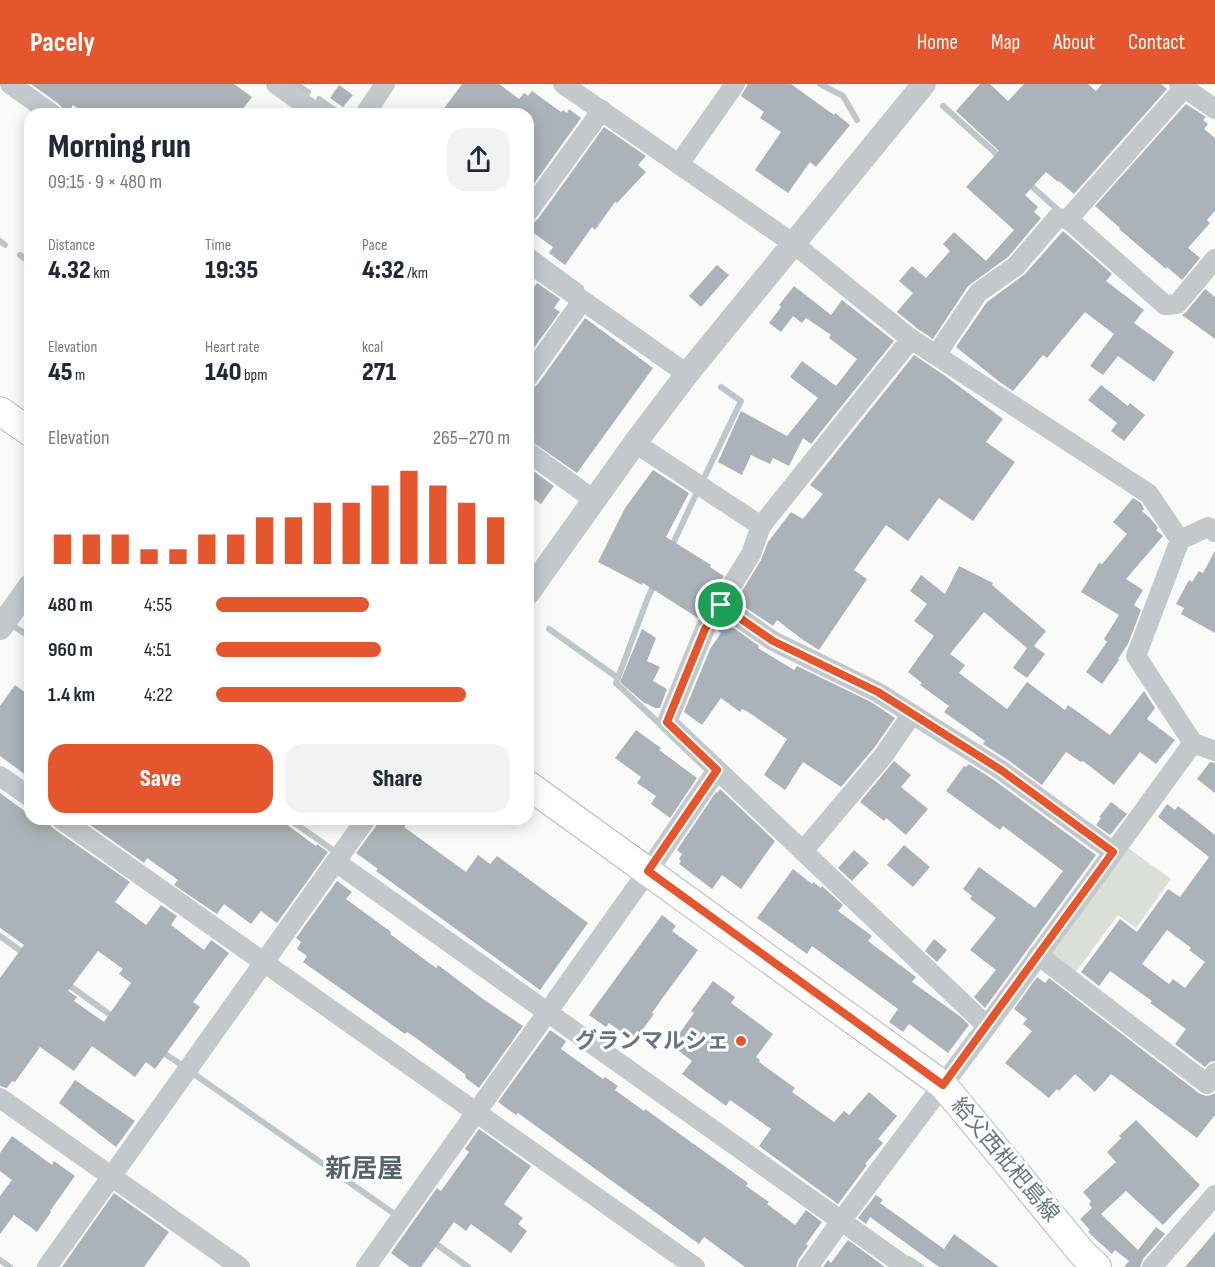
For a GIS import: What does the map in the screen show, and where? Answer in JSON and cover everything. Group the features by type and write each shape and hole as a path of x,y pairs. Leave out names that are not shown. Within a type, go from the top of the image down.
{"main road":[{"path":"0,411 24,428"},
{"name":"給父西枇杷島線","path":"534,789 943,1085 1083,1254 1097,1267"}],"street":[{"path":"10,84 44,108"},
{"path":"276,84 310,108"},
{"path":"369,108 385,84"},
{"path":"563,84 794,244 911,339 1149,494 1180,540"},
{"path":"678,164 735,84"},
{"path":"534,585 687,374 924,84"},
{"path":"1068,219 1181,86 1215,109"},
{"path":"534,204 602,110"},
{"path":"936,355 978,293 1016,266 1057,218 1068,219 1165,305 1177,304 1215,259"},
{"path":"534,266 687,374"},
{"path":"534,369 582,301"},
{"path":"911,339 761,526 751,554 705,629 667,722 987,1026"},
{"path":"635,443 761,526"},
{"path":"534,456 594,500"},
{"path":"1213,525 1180,540 1136,656 1193,742 1215,751"},
{"path":"0,628 24,594"},
{"path":"721,605 773,641 878,692 1001,770 1113,852"},
{"path":"803,851 884,755 912,714"},
{"path":"808,1267 987,1026 1193,742"},
{"path":"366,1267 648,871 717,770"},
{"path":"0,776 24,793"},
{"path":"70,825 695,1267"},
{"path":"47,1267 362,825"},
{"path":"336,862 906,1267"},
{"path":"1038,955 1207,1084 1215,1073"},
{"path":"0,1098 240,1267"},
{"path":"1152,1267 1215,1195"}],"shaded area":[{"path":"1128,848 1171,879 1136,928 1118,915 1076,972 1052,954"}],"building":[{"path":"31,84 234,84 252,97 244,108 77,108 73,105 71,108 62,108"},
{"path":"462,84 499,84 519,99 524,93 528,96 532,91 561,112 563,110 567,113 569,109 581,118 534,184 534,108 444,108"},
{"path":"748,84 791,84 850,125 816,167 810,162 788,193 755,170 781,132 760,118 764,112 741,96"},
{"path":"980,84 990,84 1008,101 1024,84 1088,84 1096,91 1102,84 1161,84 1167,89 1074,194 1046,172 1025,195 1038,207 1034,212 1041,218 1008,257 968,286 933,339 897,312 913,293 899,281 912,266 926,278 950,251 943,244 954,232 986,261 1014,230 966,187 999,151 956,111"},
{"path":"339,85 353,95 343,107 330,98"},
{"path":"1186,104 1206,117 1203,120 1208,124 1204,129 1215,138 1215,211 1207,220 1210,223 1188,248 1200,258 1182,280 1167,267 1166,269 1095,206"},
{"path":"604,127 646,156 638,165 646,172 617,203 615,202 595,230 592,227 565,265 549,253 553,247 534,233 534,222"},
{"path":"1063,231 1112,274 1106,281 1144,310 1134,323 1174,352 1154,382 1118,356 1103,375 1090,366 1114,334 1085,312 1047,358 1043,355 1013,391 956,347 987,302 1025,274"},
{"path":"717,265 729,275 701,307 689,296"},
{"path":"537,283 560,299 554,308 560,312 534,348 534,287"},
{"path":"794,286 831,315 842,300 894,341 811,444 803,438 789,466 773,458 770,464 751,455 742,475 718,462 741,411 787,436 818,398 790,377 802,361 836,386 857,359 829,338 831,335 806,318 802,323 793,316 781,332 769,323"},
{"path":"1205,289 1215,297 1215,339 1182,315"},
{"path":"585,318 653,368 577,473 534,443 534,387"},
{"path":"914,355 1003,419 986,442 1015,462 973,521 939,498 908,541 886,525 854,570 867,579 819,650 777,620 773,626 736,601 761,560 768,542 791,512 803,519 823,494 810,485"},
{"path":"1101,385 1128,406 1130,403 1145,415 1124,441 1111,431 1117,423 1088,400"},
{"path":"653,470 689,493 666,537 711,565 710,567 724,576 698,618 643,583 642,585 598,562 625,508"},
{"path":"534,471 554,486 541,504 534,499"},
{"path":"1133,498 1141,503 1144,509 1142,511 1163,536 1126,579 1143,590 1134,605 1141,610 1128,644 1102,684 1086,672 1107,642 1104,639 1119,615 1081,592 1099,563 1102,564 1127,534 1113,522"},
{"path":"1215,551 1215,633 1181,614 1184,608 1176,604 1189,580 1192,582 1199,571 1203,573"},
{"path":"959,566 993,583 992,585 1046,631 1034,646 1045,654 1027,678 1013,668 1027,648 984,612 950,654 965,665 959,673 1007,709 1027,682 1065,710 1068,705 1110,735 1144,691 1155,708 1147,719 1175,740 1156,764 1140,752 1114,785 1083,761 1081,762 1066,752 1042,785 983,744 985,741 944,712 949,706 920,685 922,683 908,672 934,636 914,621 927,604 910,591 921,575 945,594"},
{"path":"724,621 759,646 758,648 794,670 797,666 871,702 895,718 874,748 841,787 803,762 785,790 764,775 787,739 748,712 742,709 740,712 721,698 702,725 684,712 710,649 721,633 718,631"},
{"path":"642,629 656,638 647,661 660,667 653,681 667,689 660,708 643,702 620,682"},
{"path":"15,685 24,692 24,774 0,756 0,706"},
{"path":"636,730 697,778 670,818 651,804 656,796 637,783 641,777 615,758"},
{"path":"894,761 911,775 901,787 928,809 906,835 886,818 884,821 860,802"},
{"path":"1210,762 1215,763 1215,793 1197,779"},
{"path":"969,764 1096,855 985,1008 974,997 996,970 970,950 996,918 970,899 972,896 963,889 979,867 1035,908 1063,871 1003,826 1000,830 946,791 964,766"},
{"path":"720,789 775,841 741,889 722,875 712,889 679,864 682,854 677,850"},
{"path":"0,793 24,811 24,825 50,825 130,882 115,902 146,925 161,905 177,916 171,925 204,950 211,940 229,953 193,1002 200,1007 155,1069 146,1062 135,1077 92,1046 74,1071 40,1047 15,1082 12,1081 7,1088 0,1086 0,978 24,945 0,928","holes":["98,951 123,969 119,974 131,983 104,1022 74,1001 77,997 68,991"]},
{"path":"1111,802 1127,814 1110,835 1096,825 1101,818 1099,817"},
{"path":"1167,804 1175,810 1178,806 1215,835 1215,1061 1205,1067 1175,1044 1186,1029 1150,1003 1152,1001 1110,971 1099,986 1081,972 1120,919 1137,932 1168,889 1180,897 1209,857 1158,817","holes":["1167,930 1191,948 1189,950 1205,962 1185,988 1173,979 1169,984 1142,964"]},
{"path":"90,825 287,825 328,852 277,923 261,911 251,924 224,904 217,914 174,885 178,880 147,858 144,863"},
{"path":"406,825 404,827 466,872 478,855 490,864 497,856 588,923 540,990 376,871 378,869 356,853 376,826"},
{"path":"904,845 930,867 913,887 887,865"},
{"path":"854,850 869,863 852,881 838,868"},
{"path":"793,869 812,884 813,882 821,888 822,886 843,905 838,911 872,936 868,941 916,977 912,982 969,1025 948,1053 909,1024 903,1032 889,1022 898,1009 812,946 807,954 757,918"},
{"path":"337,881 352,892 346,899 391,932 390,934 436,968 438,965 523,1026 479,1088 465,1077 466,1075 416,1038 407,1032 405,1034 303,962 307,956 297,949 301,942 296,938"},
{"path":"662,915 676,926 672,931 698,950 634,1041 609,1023 606,1027 589,1015"},
{"path":"934,939 947,950 937,962 925,951"},
{"path":"1037,977 1045,983 1049,978 1200,1094 1206,1096 1215,1093 1215,1115 1197,1138 1111,1074 1095,1092 1075,1074 1049,1098 1005,1063 1032,1031 1023,1024 1027,1019 1014,1009"},
{"path":"713,981 735,997 731,1003 773,1034 756,1057 760,1060 759,1062 795,1088 792,1092 834,1122 844,1111 849,1115 869,1092 897,1116 878,1139 883,1143 865,1164 867,1165 838,1204 759,1146 771,1129 730,1100 726,1106 682,1074 692,1061 671,1045 694,1013 691,1011"},
{"path":"550,1030 566,1041 561,1049 603,1079 605,1077 618,1086 615,1090 748,1183 746,1186 769,1202 767,1204 795,1225 806,1210 822,1222 806,1244 808,1246 796,1267 745,1267 704,1237 699,1244 518,1113 516,1115 498,1102"},
{"path":"75,1080 135,1121 116,1147 59,1103"},
{"path":"1136,1120 1200,1185 1163,1225 1126,1191 1101,1214 1138,1250 1156,1227 1165,1234 1143,1259 1140,1267 1124,1267 1129,1261 1115,1250 1112,1254 1088,1232 1090,1230 1080,1219 1092,1208 1089,1204 1091,1201 1083,1192 1116,1162 1107,1152 1121,1138 1119,1136"},
{"path":"479,1129 531,1166 504,1204 523,1218 518,1224 527,1231 511,1253 471,1224 466,1231 454,1222 421,1267 410,1267 391,1253 437,1188 441,1191 469,1152 465,1149"},
{"path":"12,1136 52,1165 54,1161 75,1176 37,1232 14,1215 0,1234 0,1196 12,1180 0,1171 0,1153"},
{"path":"114,1193 169,1232 144,1267 62,1267"},
{"path":"876,1195 883,1200 880,1203 944,1249 954,1234 999,1267 939,1267 870,1217 866,1224 858,1218"},
{"path":"1215,1232 1215,1267 1185,1267"},
{"path":"848,1240 885,1267 823,1267 828,1260 831,1263"}],"waterway":[{"path":"296,84 308,92"},
{"path":"820,84 843,96 857,120"},
{"path":"319,99 332,108"},
{"path":"943,106 1001,158"},
{"path":"1028,183 1057,209"},
{"path":"0,241 5,245"},
{"path":"534,253 581,288"},
{"path":"20,255 24,258"},
{"path":"704,478 741,401 721,387"},
{"path":"671,548 697,492"},
{"path":"655,582 616,683 663,727"},
{"path":"15,627 24,633"},
{"path":"549,629 618,678"},
{"path":"298,825 333,850"},
{"path":"0,936 25,954"},
{"path":"66,983 116,1019"},
{"path":"161,1051 180,1064"},
{"path":"194,1074 396,1215"},
{"path":"432,1241 468,1267"},
{"path":"909,1259 921,1267"},
{"path":"0,1260 10,1267"}],"place":[{"name":"グランマルシェ","path":"741,1041"}],"district":[{"name":"新居屋","path":"364,1169"}],"route":[{"path":"721,605 773,641 878,692 1001,770 1113,852 943,1085 648,871 717,770 667,722 705,629 721,605"}]}
